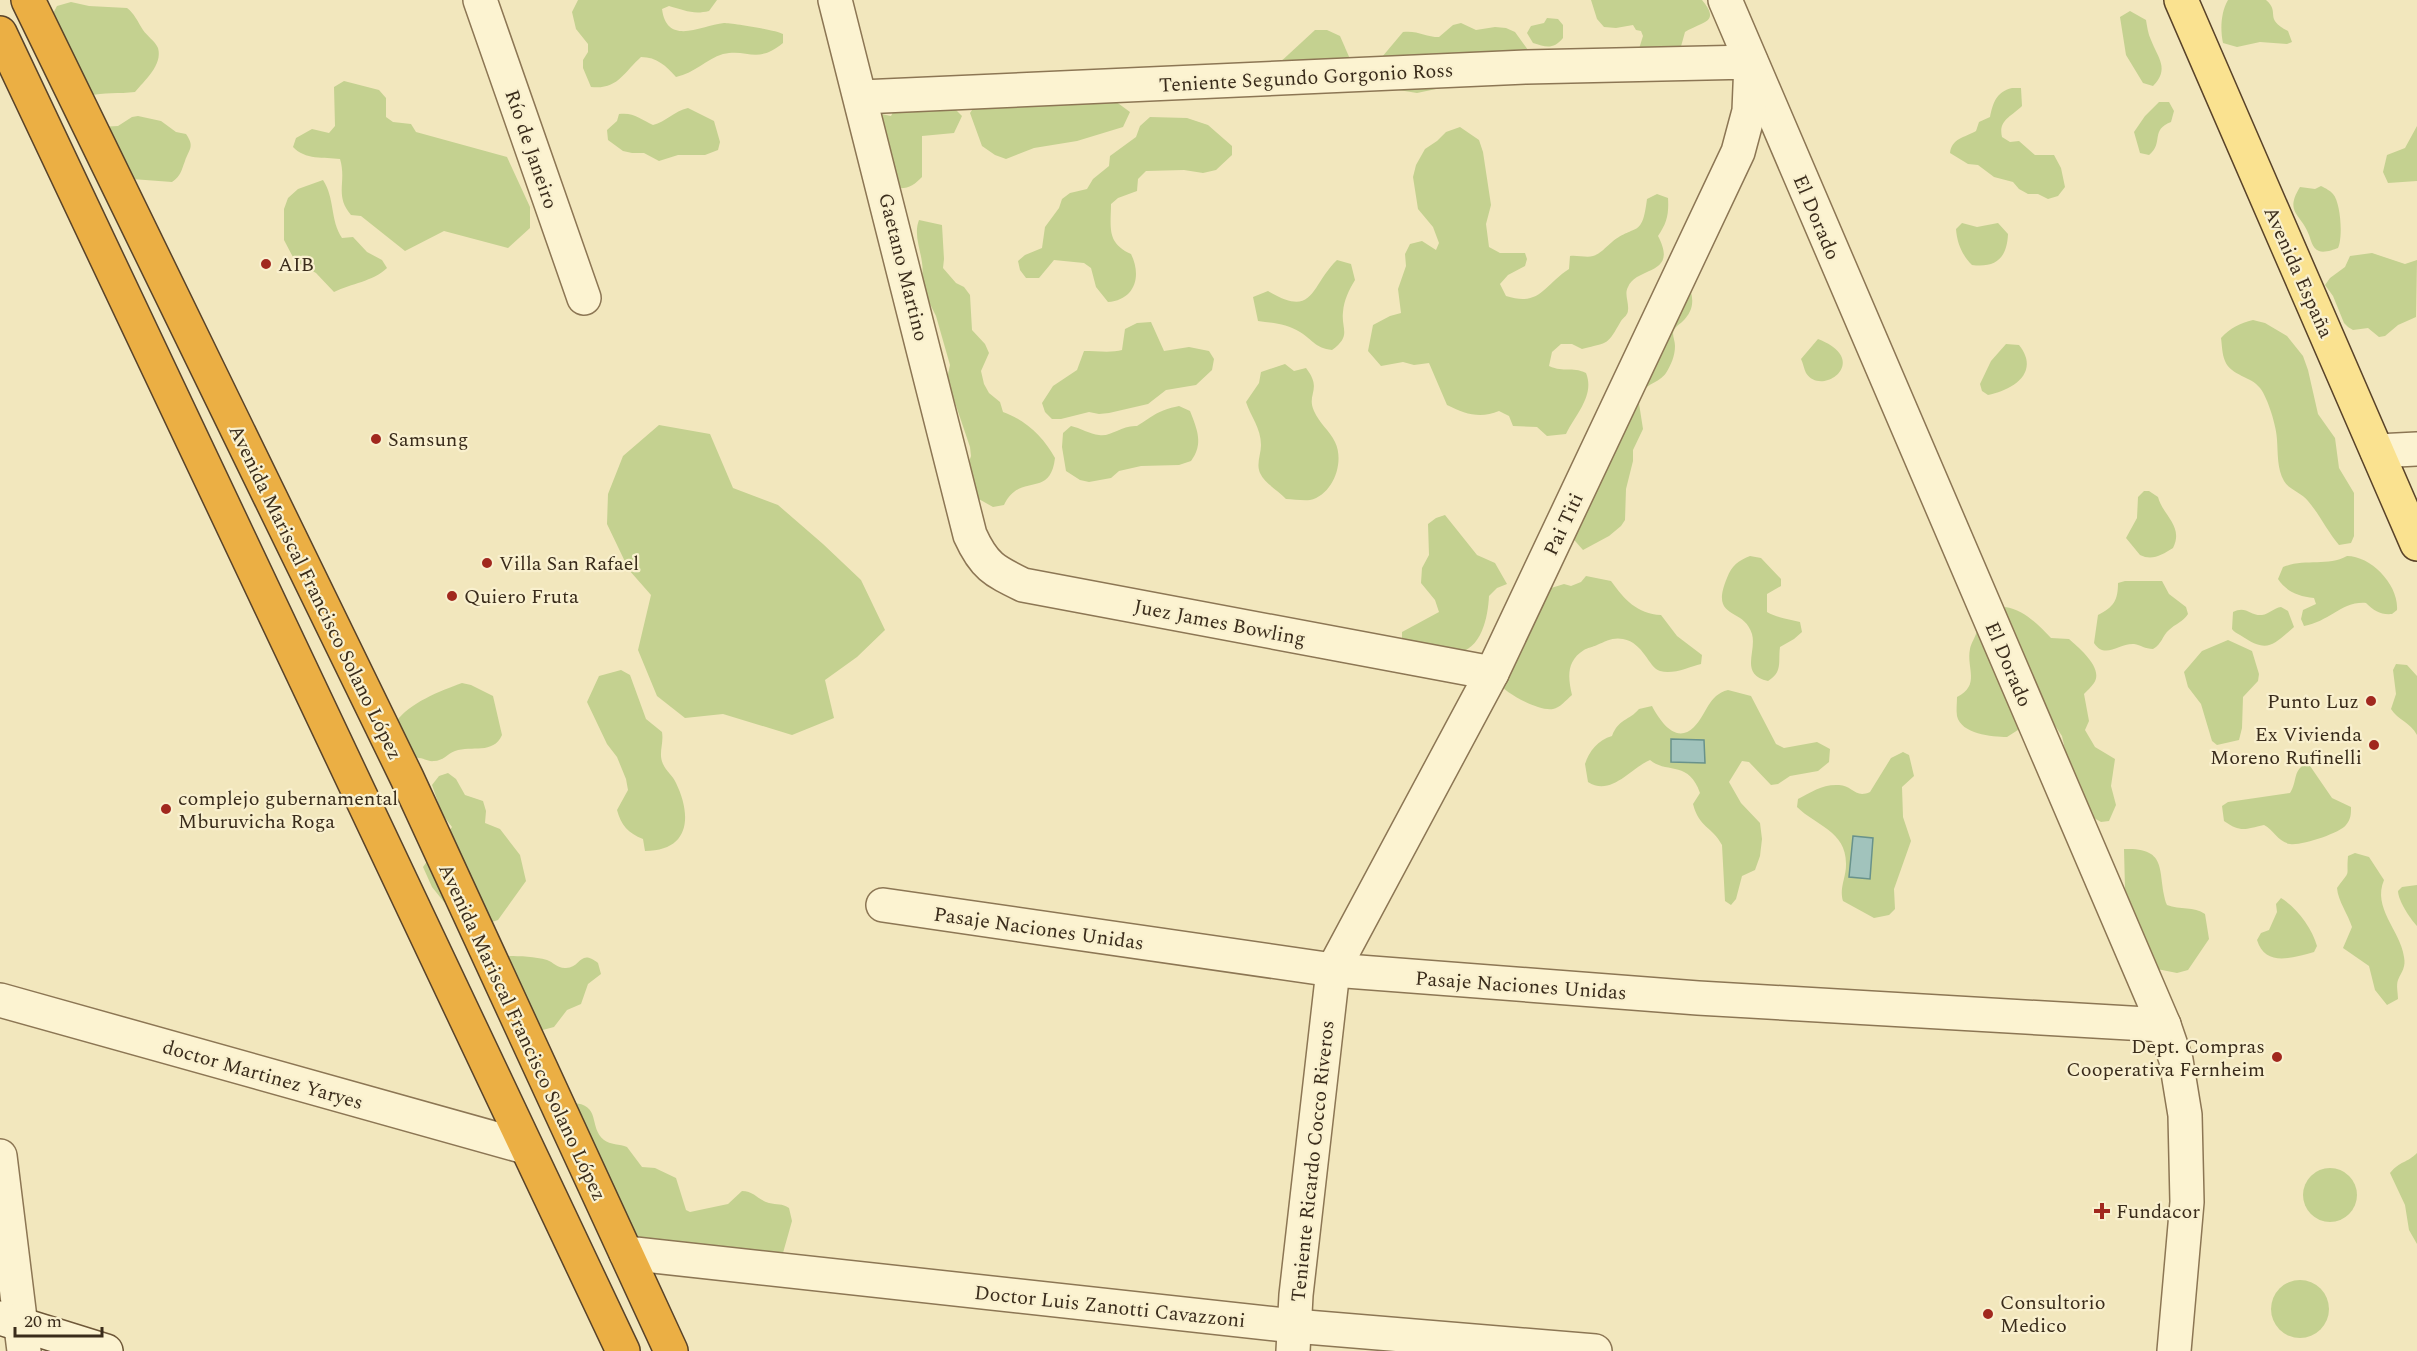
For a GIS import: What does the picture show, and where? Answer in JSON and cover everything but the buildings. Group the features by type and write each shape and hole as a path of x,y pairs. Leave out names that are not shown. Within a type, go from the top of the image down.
{"highway":[{"name":"Avenida Mariscal Francisco Solano López","path":"28,0 407,778 671,1351"},
{"path":"0,33 623,1351"}],"main road":[{"name":"Avenida España","path":"2181,0 2417,544"}],"street":[{"name":"Río de Janeiro","path":"480,0 584,298"},
{"name":"Gaetano Martino","path":"835,0 970,535"},
{"name":"El Dorado","path":"1725,0 2164,1025 2176,1060 2185,1115 2187,1202 2174,1351"},
{"name":"Teniente Segundo Gorgonio Ross","path":"861,97 1514,68 1751,62"},
{"name":"Pai Titi","path":"1333,970 1492,672 1738,152 1749,111 1751,62"},
{"path":"2377,451 2417,449"},
{"name":"Juez James Bowling","path":"970,535 980,556 989,566 1023,585 1492,672"},
{"name":"Pasaje Naciones Unidas","path":"883,905 1333,970 1698,998 2164,1025"},
{"name":"Teniente Ricardo Cocco Riveros","path":"1293,1339 1333,970"},
{"name":"doctor Martinez Yaryes","path":"0,1000 525,1147"},
{"path":"0,1156 15,1331 106,1351"},
{"name":"Doctor Luis Zanotti Cavazzoni","path":"626,1253 1293,1339 1595,1351"}],"green space":[{"path":"578,0 717,0 709,11 703,12 689,12 669,6 662,9 665,21 671,28 678,31 724,23 744,25 779,32 783,34 783,43 774,50 759,55 723,54 676,77 656,60 641,57 614,83 608,86 591,87 583,68 588,44 576,29 572,12"},
{"path":"1591,0 1702,0 1710,17 1685,32 1680,50 1638,52 1643,36 1641,31 1636,30 1633,25 1616,28 1604,27 1597,19"},
{"path":"2228,0 2266,0 2272,8 2274,19 2288,31 2292,42 2287,44 2260,42 2237,47 2223,43 2222,21"},
{"path":"71,2 89,6 127,8 157,45 158,60 148,78 135,92 88,96 49,21 57,6"},
{"path":"2130,11 2146,20 2149,35 2161,63 2161,74 2153,86 2143,83 2126,55 2120,17"},
{"path":"1547,18 1558,19 1563,25 1563,38 1549,46 1533,43 1527,33 1531,26 1544,23"},
{"path":"1461,23 1476,30 1506,28 1515,32 1531,54 1455,85 1417,93 1386,88 1382,57 1403,32 1439,37 1453,25"},
{"path":"1315,30 1327,30 1340,36 1350,59 1276,66"},
{"path":"344,81 379,90 386,98 386,117 393,122 411,124 416,132 507,157 530,207 530,228 508,248 444,231 405,251 361,216 351,215 343,201 340,159 309,156 293,147 296,138 312,129 329,133 335,126 334,87"},
{"path":"2012,88 2021,88 2022,106 2006,119 2001,131 2002,137 2010,142 2019,141 2035,155 2054,155 2061,168 2065,187 2058,196 2048,199 2038,194 2028,194 2013,182 1994,177 1978,165 1968,164 1950,153 1956,141 1976,131 1979,122 1990,117 1999,95"},
{"path":"1115,101 1130,112 1123,127 1077,141 1034,148 1006,159 982,146 970,113 977,103"},
{"path":"898,102 954,108 962,116 954,133 922,136 922,177 905,188 897,188 876,113 891,116"},
{"path":"2159,102 2169,102 2174,111 2171,122 2161,129 2156,146 2149,155 2140,153 2134,132"},
{"path":"688,108 714,121 720,142 718,150 705,155 678,155 659,161 644,153 623,151 608,140 607,130 617,121 619,114 633,115 653,125"},
{"path":"138,116 161,121 176,132 186,134 189,138 191,145 189,151 180,173 172,182 132,179 100,127 118,126"},
{"path":"1150,117 1187,118 1208,125 1232,146 1232,155 1216,170 1203,173 1184,170 1146,171 1138,179 1137,191 1118,198 1111,204 1112,234 1117,245 1131,254 1136,270 1134,286 1130,292 1125,297 1108,302 1096,287 1091,268 1084,263 1054,260 1039,278 1026,278 1020,270 1018,261 1025,255 1042,248 1045,227 1059,208 1062,199 1070,193 1087,189 1093,179 1109,166 1110,156 1136,137 1140,126"},
{"path":"2417,126 2417,181 2388,183 2383,172 2387,155 2405,148"},
{"path":"1460,127 1479,140 1483,152 1491,205 1486,224 1489,247 1500,253 1525,253 1527,259 1525,266 1508,275 1500,284 1506,296 1517,299 1534,297 1569,269 1570,256 1591,257 1620,236 1637,228 1643,220 1647,199 1657,194 1668,198 1667,218 1658,236 1663,249 1663,258 1654,269 1633,280 1628,287 1626,292 1628,312 1613,335 1598,345 1582,349 1572,344 1561,344 1552,352 1549,366 1586,373 1588,381 1586,397 1566,434 1547,436 1537,427 1513,426 1509,416 1499,411 1479,415 1454,408 1447,405 1429,363 1414,365 1403,362 1381,366 1368,351 1373,325 1401,313 1398,289 1406,266 1405,254 1410,244 1422,241 1436,250 1439,243 1433,227 1418,209 1413,177 1416,165 1425,149 1446,132"},
{"path":"323,180 342,238 353,237 367,252 382,260 387,268 368,279 334,292 316,273 295,261 284,240 284,209 288,198 298,189"},
{"path":"2321,186 2336,198 2341,229 2338,248 2323,252 2313,246 2294,208 2295,196 2300,187 2315,189"},
{"path":"919,220 942,225 943,268 970,295 972,330 985,344 989,353 981,371 989,393 1000,402 1003,412 1033,430 1055,458 1052,471 1047,478 1018,489 1004,505 993,507 977,498 967,468 971,456 970,447 947,379 950,365 936,316 920,284 923,268 917,235"},
{"path":"1962,223 1977,227 1998,223 2008,234 2005,249 1999,260 1980,266 1972,265 1968,261 1961,248 1956,229"},
{"path":"2372,253 2405,264 2417,260 2416,317 2398,325 2385,336 2379,337 2368,328 2353,330 2348,327 2325,285 2330,278 2345,267 2350,256"},
{"path":"1337,260 1351,264 1355,280 1347,295 1344,308 1344,336 1332,350 1318,346 1290,327 1258,321 1253,297 1268,291 1283,299 1295,302 1303,300 1316,289"},
{"path":"1686,280 1691,291 1692,307 1687,317 1674,331 1675,350 1671,364 1663,377 1645,388 1638,397 1643,429 1633,450 1633,461 1626,489 1625,520 1609,536 1583,550 1569,534"},
{"path":"2253,320 2265,323 2287,336 2303,356 2318,414 2335,438 2339,468 2354,493 2354,536 2351,543 2339,545 2308,501 2284,481 2279,466 2277,435 2266,399 2256,384 2236,373 2225,361 2221,338 2236,326"},
{"path":"1151,322 1164,351 1189,347 1209,351 1214,359 1212,370 1196,385 1166,390 1148,404 1109,413 1089,412 1061,419 1052,419 1045,412 1042,403 1053,386 1077,370 1084,351 1122,350 1125,329 1137,323"},
{"path":"1818,339 1834,348 1842,357 1843,366 1839,373 1831,379 1822,381 1813,380 1806,373 1801,359"},
{"path":"2006,344 2019,345 2027,364 2025,372 2021,379 2006,389 1988,395 1982,391 1980,384 1991,361"},
{"path":"1285,364 1294,371 1306,368 1311,375 1314,387 1312,405 1314,411 1333,438 1338,450 1338,468 1331,485 1318,497 1310,500 1286,499 1262,477 1258,466 1261,445 1258,428 1246,402 1259,383 1261,372"},
{"path":"1179,406 1190,411 1197,430 1197,449 1191,461 1179,465 1141,466 1119,471 1111,478 1089,482 1080,480 1066,471 1062,447 1063,433 1071,426 1104,435 1126,427 1137,426 1160,412"},
{"path":"659,425 710,434 733,488 778,505 861,580 885,630 857,657 825,680 834,718 792,735 723,714 685,718 657,696 638,650 651,595 629,570 607,524 608,494 623,456"},
{"path":"2144,491 2149,491 2158,497 2176,533 2173,548 2153,557 2140,555 2126,538 2137,518 2138,497"},
{"path":"1445,515 1477,555 1495,563 1507,584 1497,588 1489,596 1482,631 1472,646 1455,653 1402,643 1402,632 1439,612 1435,600 1421,583 1422,568 1429,555 1428,524"},
{"path":"1750,556 1761,558 1781,579 1781,586 1767,594 1767,612 1800,622 1802,632 1780,647 1778,670 1768,681 1759,678 1752,668 1753,641 1748,625 1730,612 1722,601 1731,570"},
{"path":"2347,556 2365,561 2382,574 2393,591 2397,610 2392,614 2384,614 2366,603 2357,603 2304,626 2301,619 2303,610 2316,604 2314,598 2298,595 2285,587 2278,579 2283,567 2299,563 2332,561"},
{"path":"1586,576 1611,581 1621,594 1638,609 1661,615 1677,636 1702,655 1701,664 1676,671 1660,671 1652,665 1636,645 1623,639 1613,639 1585,649 1578,654 1571,665 1569,676 1572,695 1558,707 1540,708 1507,691 1498,682 1548,589 1564,584 1571,586 1581,582"},
{"path":"2162,581 2169,594 2186,607 2188,614 2186,617 2169,630 2153,649 2128,644 2108,651 2098,648 2094,643 2098,615 2111,606 2116,598 2118,583"},
{"path":"2005,607 2025,615 2051,638 2069,639 2084,653 2096,671 2094,683 2084,694 2089,721 2085,730 2095,747 2115,759 2111,786 2116,805 2109,821 2101,822 2094,818 2084,803 2080,784 2073,776 2068,763 2062,736 2050,718 2005,616"},
{"path":"2281,607 2288,611 2294,627 2274,643 2263,646 2257,644 2232,629 2233,612 2237,610 2262,615"},
{"path":"1977,631 1987,635 2021,728 2007,737 1971,731 1964,727 1957,716 1957,697 1969,687 1971,682 1969,656"},
{"path":"2228,640 2252,651 2259,674 2258,681 2243,697 2242,728 2239,740 2217,745 2212,741 2201,704 2188,687 2184,672 2202,651"},
{"path":"2396,664 2407,665 2417,676 2417,735 2391,709 2396,694 2393,670"},
{"path":"621,670 630,675 646,719 662,732 661,752 664,767 676,783 684,808 685,819 679,838 671,845 660,849 645,851 643,839 629,831 621,820 617,810 628,790 626,779 617,757 607,744 587,702 599,676"},
{"path":"462,683 493,696 502,735 498,741 488,747 462,749 437,761 415,758 396,722 417,703"},
{"path":"1728,690 1751,696 1776,744 1784,748 1817,742 1830,749 1829,762 1818,771 1790,776 1778,784 1771,785 1749,762 1742,761 1729,782 1741,803 1760,823 1762,839 1755,870 1742,876 1736,899 1731,905 1725,901 1722,845 1702,823 1696,812 1693,804 1700,793 1690,776 1650,760 1613,784 1596,786 1588,782 1585,764 1595,747 1602,740 1612,736 1621,723 1639,709 1652,706 1669,729 1681,733 1687,732 1698,722 1712,700 1721,692"},
{"path":"1903,752 1909,755 1914,776 1902,787 1903,817 1911,841 1894,889 1895,909 1889,915 1874,918 1843,901 1846,865 1841,844 1829,830 1797,807 1798,799 1817,789 1833,785 1847,787 1861,794 1870,792 1891,758"},
{"path":"2308,763 2332,798 2351,807 2350,819 2342,828 2311,841 2290,844 2282,841 2264,825 2239,829 2224,821 2222,806 2228,802 2290,793 2297,772"},
{"path":"448,773 456,779 465,795 483,801 486,811 485,823 500,829 520,855 526,881 498,920 489,923 457,904 444,902 432,887 423,867 452,827 442,814 432,785 439,776"},
{"path":"2124,849 2139,850 2155,858 2159,865 2167,905 2196,910 2205,914 2209,939 2188,970 2177,973 2157,969 2125,889"},
{"path":"2355,853 2369,857 2384,880 2381,890 2384,910 2402,947 2404,966 2397,982 2398,999 2387,1005 2375,990 2369,966 2343,948 2352,927 2337,888 2347,873 2348,856"},
{"path":"2417,885 2417,926 2405,909 2398,891 2402,887"},
{"path":"2281,898 2293,907 2308,926 2317,946 2314,952 2280,958 2266,954 2261,949 2257,940 2261,933 2269,930 2277,912 2276,904"},
{"path":"503,956 542,959 565,968 574,966 583,958 587,958 598,963 601,974 588,984 581,1004 567,1010 554,1027 535,1032"},
{"path":"572,1103 587,1107 599,1135 604,1140 627,1147 642,1167 655,1168 676,1178 686,1210 690,1212 728,1204 742,1191 750,1192 765,1202 789,1208 792,1221 781,1260 633,1245"},
{"path":"2417,1153 2417,1244 2409,1230 2405,1205 2390,1173"},
{"path":"2330,1168 2340,1170 2349,1176 2355,1185 2357,1195 2355,1205 2349,1214 2340,1220 2330,1222 2320,1220 2311,1214 2305,1205 2303,1195 2305,1185 2311,1176 2320,1170"},
{"path":"2294,1280 2306,1280 2321,1288 2329,1303 2329,1315 2321,1330 2306,1338 2294,1338 2279,1330 2271,1315 2271,1303 2279,1288"}],"water":[{"path":"1671,739 1704,740 1705,763 1671,762"},
{"path":"1853,836 1873,838 1870,879 1849,877"}],"place":[{"name":"AIB","path":"266,264"},
{"name":"Samsung","path":"376,439"},
{"name":"Villa San Rafael","path":"487,563"},
{"name":"Quiero Fruta","path":"452,596"},
{"name":"Punto Luz","path":"2371,701"},
{"name":"Ex Vivienda Moreno Rufinelli","path":"2374,745"},
{"name":"complejo gubernamental Mburuvicha Roga","path":"166,809"},
{"name":"Dept. Compras Cooperativa Fernheim","path":"2277,1057"},
{"name":"Fundacor","path":"2102,1211"},
{"name":"Consultorio Medico","path":"1988,1314"}]}
